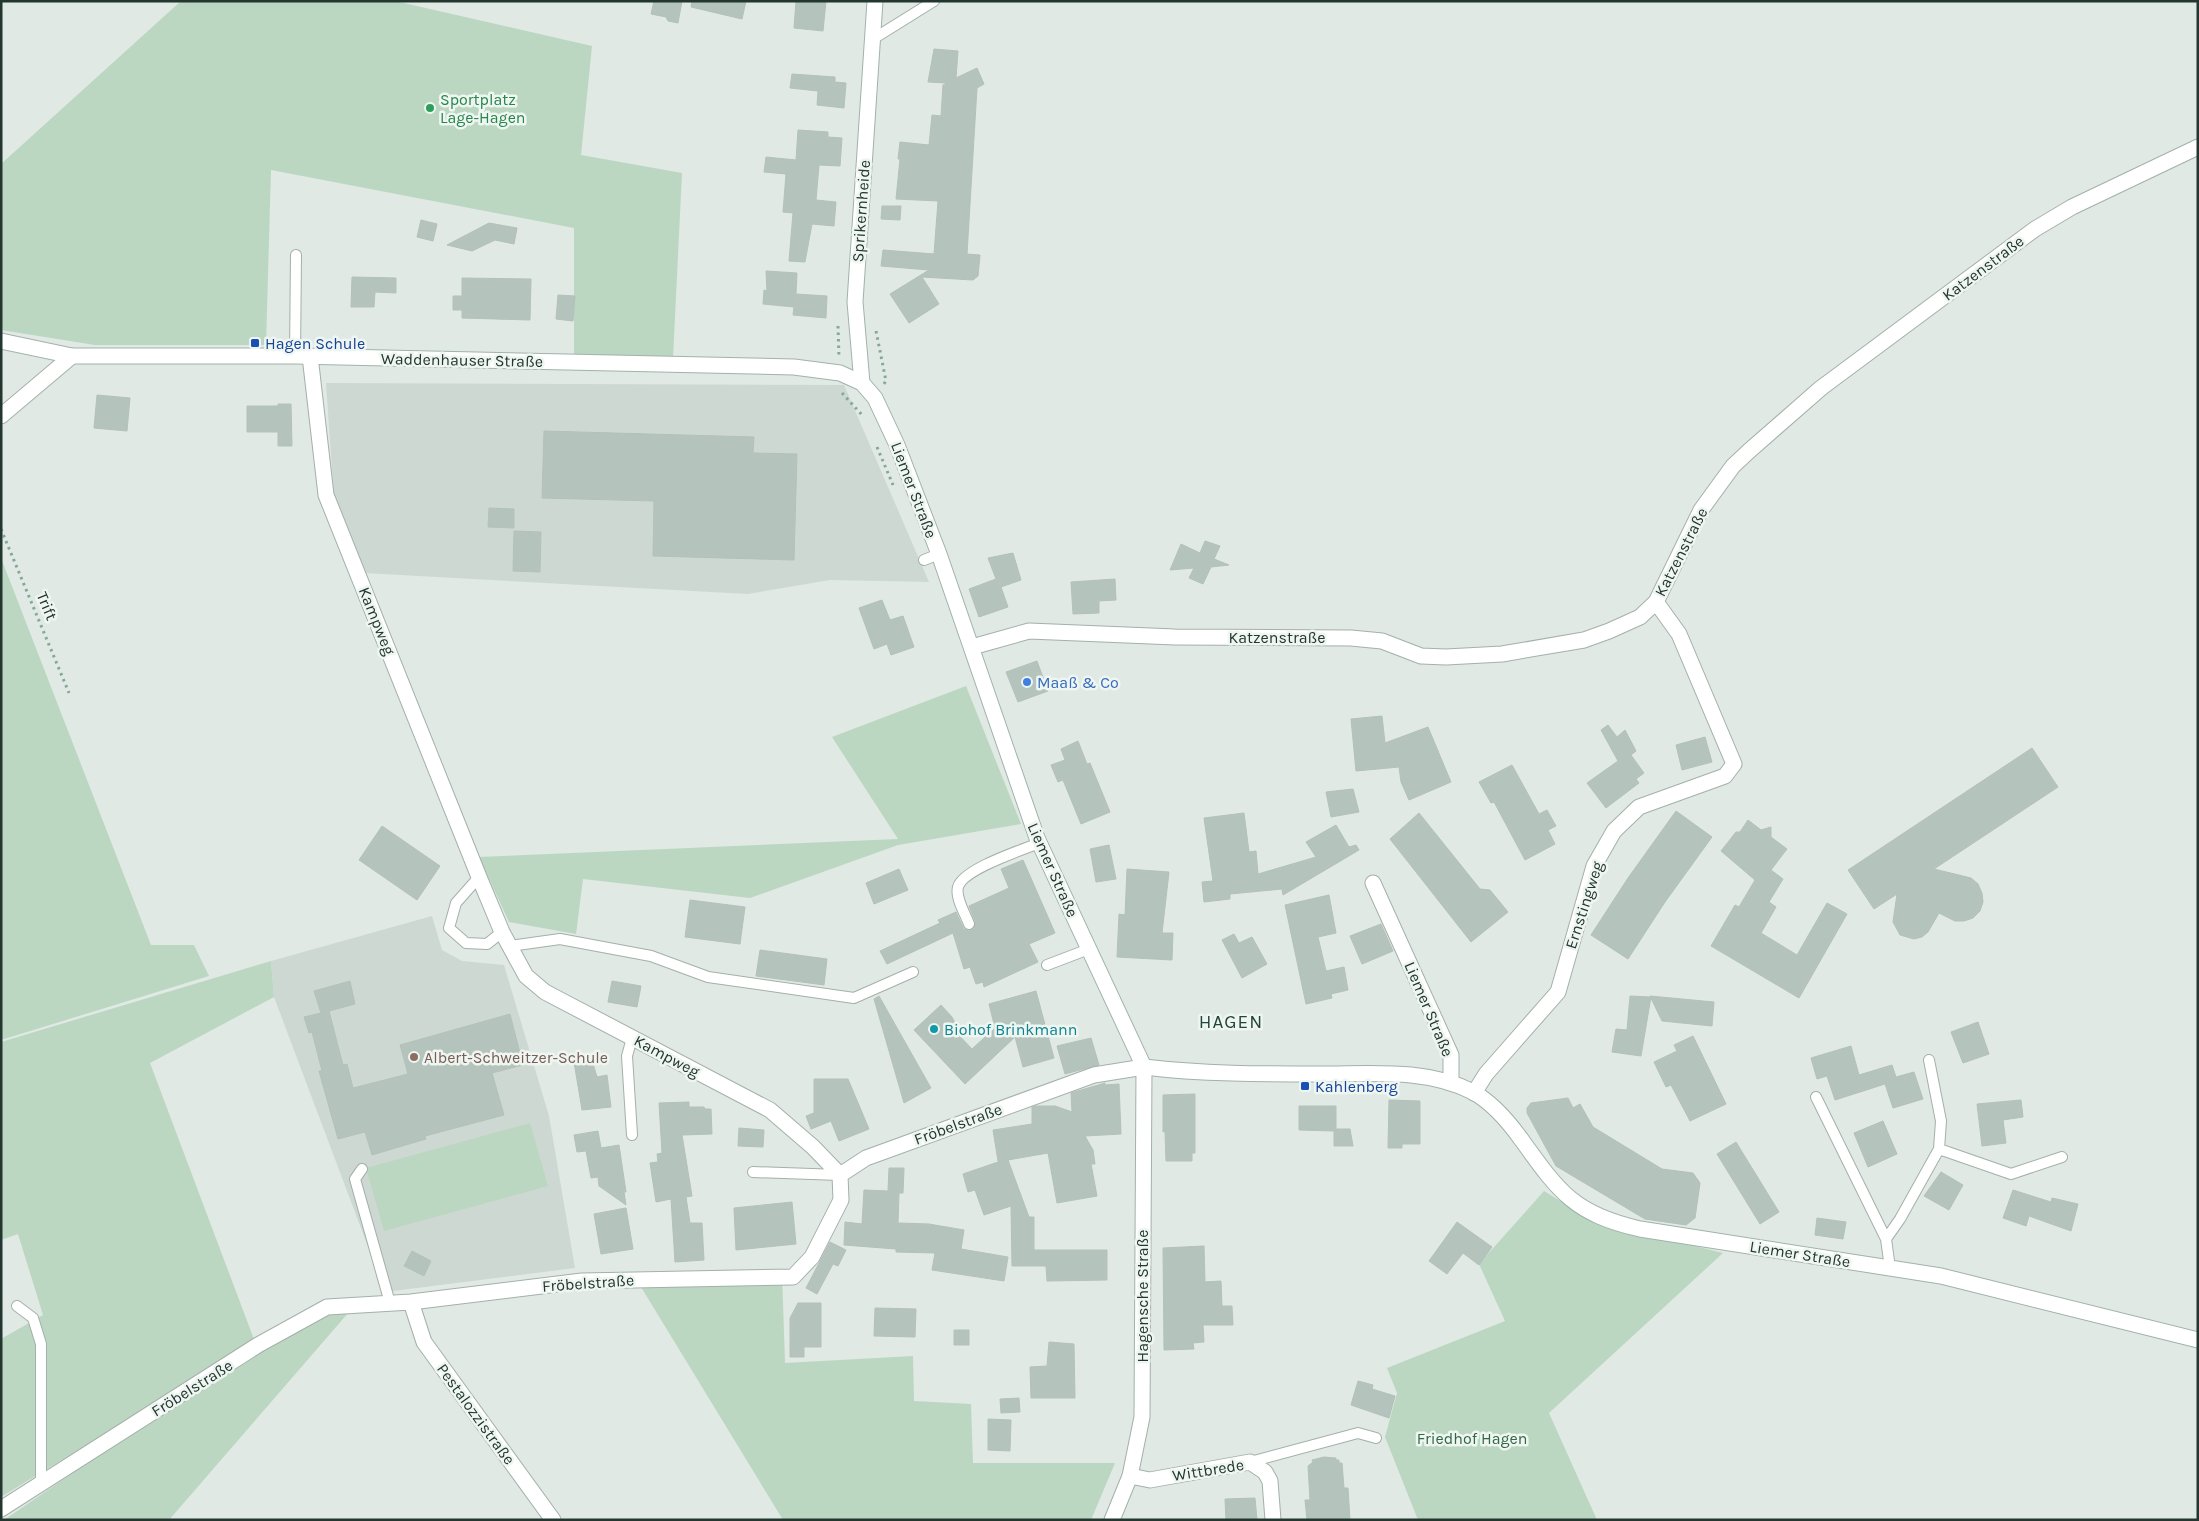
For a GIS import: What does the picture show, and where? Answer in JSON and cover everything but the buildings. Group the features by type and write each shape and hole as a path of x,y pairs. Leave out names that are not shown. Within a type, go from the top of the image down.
{"street":[{"name":"Sprikernheide","path":"862,383 855,302 854,235 862,118 875,1"},
{"name":"Katzenstraße","path":"972,647 1029,631 1175,637 1351,638 1382,642 1421,656 1446,657 1502,654 1584,640 1640,617 1656,602 1701,510 1733,466 1821,388 2035,229 2072,207 2198,147"},
{"name":"Waddenhauser Straße","path":"1,341 72,356 303,356 794,367 840,373 862,383"},
{"path":"1,416 72,356"},
{"name":"Kampweg","path":"303,356 326,496 479,877 502,932 526,976 545,992 770,1110 813,1147 840,1175"},
{"name":"Liemer Straße","path":"862,383 875,398 897,445 939,554 956,616 972,647 1039,843 1144,1067 1171,1070 1277,1074 1408,1074 1451,1082 1474,1093 1492,1105 1507,1121 1550,1180 1570,1198 1591,1214 1615,1223 1640,1229 1941,1276 2198,1340"},
{"name":"Ernstingweg","path":"1474,1093 1486,1074 1558,992 1594,866 1614,831 1638,806 1725,776 1734,764 1679,634 1656,602"},
{"name":"Liemer Straße","path":"1373,883 1451,1055 1451,1082"},
{"name":"Fröbelstraße","path":"1,1509 258,1346 327,1307 411,1302 582,1281 793,1277 812,1257 841,1200 840,1175 866,1158 1084,1078 1144,1067"},
{"name":"Hagensche Straße","path":"1112,1520 1130,1476 1142,1417 1144,1067"},
{"name":"Pestalozzistraße","path":"411,1302 424,1342 553,1520"},
{"name":"Wittbrede","path":"1130,1476 1150,1480 1250,1462 1265,1472 1270,1481 1273,1520"}],"lane":[{"path":"872,39 934,1"},
{"path":"296,255 303,356"},
{"path":"924,560 939,554"},
{"path":"969,924 958,892 961,881 974,871 1039,843"},
{"path":"479,877 456,902 449,928 466,943 488,944 502,932"},
{"path":"510,946 560,939 651,956 708,977 854,998 913,972"},
{"path":"1047,965 1089,949"},
{"path":"632,1038 627,1056 632,1136"},
{"path":"1886,1239 1939,1149 1940,1121 1929,1060"},
{"path":"1816,1097 1886,1239 1890,1268"},
{"path":"1939,1149 2011,1174 2062,1157"},
{"path":"362,1169 355,1180 390,1303"},
{"path":"753,1172 840,1175"},
{"path":"17,1306 34,1318 41,1344 42,1482"},
{"path":"1250,1462 1358,1433 1376,1438"}],"path":[{"path":"838,326 840,391 866,420"},
{"path":"876,444 894,488"},
{"name":"Trift","path":"1,529 69,692"}],"shaded area":[{"path":"326,383 844,385 929,582 830,580 748,594 364,573 334,498"},
{"name":"Albert-Schweitzer-Schule","path":"432,916 442,950 462,961 504,965 549,1116 575,1268 385,1292 274,997 271,961"}],"green space":[{"path":"181,1 395,1 592,46 581,155 682,173 673,358 574,355 574,228 271,170 266,345 95,345 1,330 1,164"},
{"path":"1,558 151,945 194,945 209,976 1,1040"},
{"path":"966,686 1021,824 898,845 750,898 583,879 576,934 509,922 479,857 898,839 832,737"},
{"path":"271,961 274,997 150,1063 255,1342 1,1497 1,1339 43,1315 18,1234 1,1240 1,1042"},
{"path":"530,1123 548,1186 384,1231 366,1168"},
{"name":"Friedhof Hagen","path":"1544,1191 1591,1220 1723,1253 1549,1413 1597,1520 1418,1520 1385,1437 1397,1393 1387,1368 1505,1321 1479,1264"},
{"path":"782,1273 785,1363 913,1356 914,1401 971,1404 973,1463 1115,1463 1091,1520 783,1520 641,1287"},
{"path":"349,1312 169,1520 4,1520 159,1414 262,1350 327,1314"}],"place":[{"name":"Sportplatz Lage-Hagen","path":"430,108"},
{"name":"Hagen Schule","path":"255,343"},
{"name":"Maaß & Co","path":"1027,682"},
{"name":"Biohof Brinkmann","path":"934,1029"},
{"name":"Albert-Schweitzer-Schule","path":"414,1057"},
{"name":"Kahlenberg","path":"1305,1086"}],"district":[{"name":"HAGEN","path":"1231,1022"}]}
